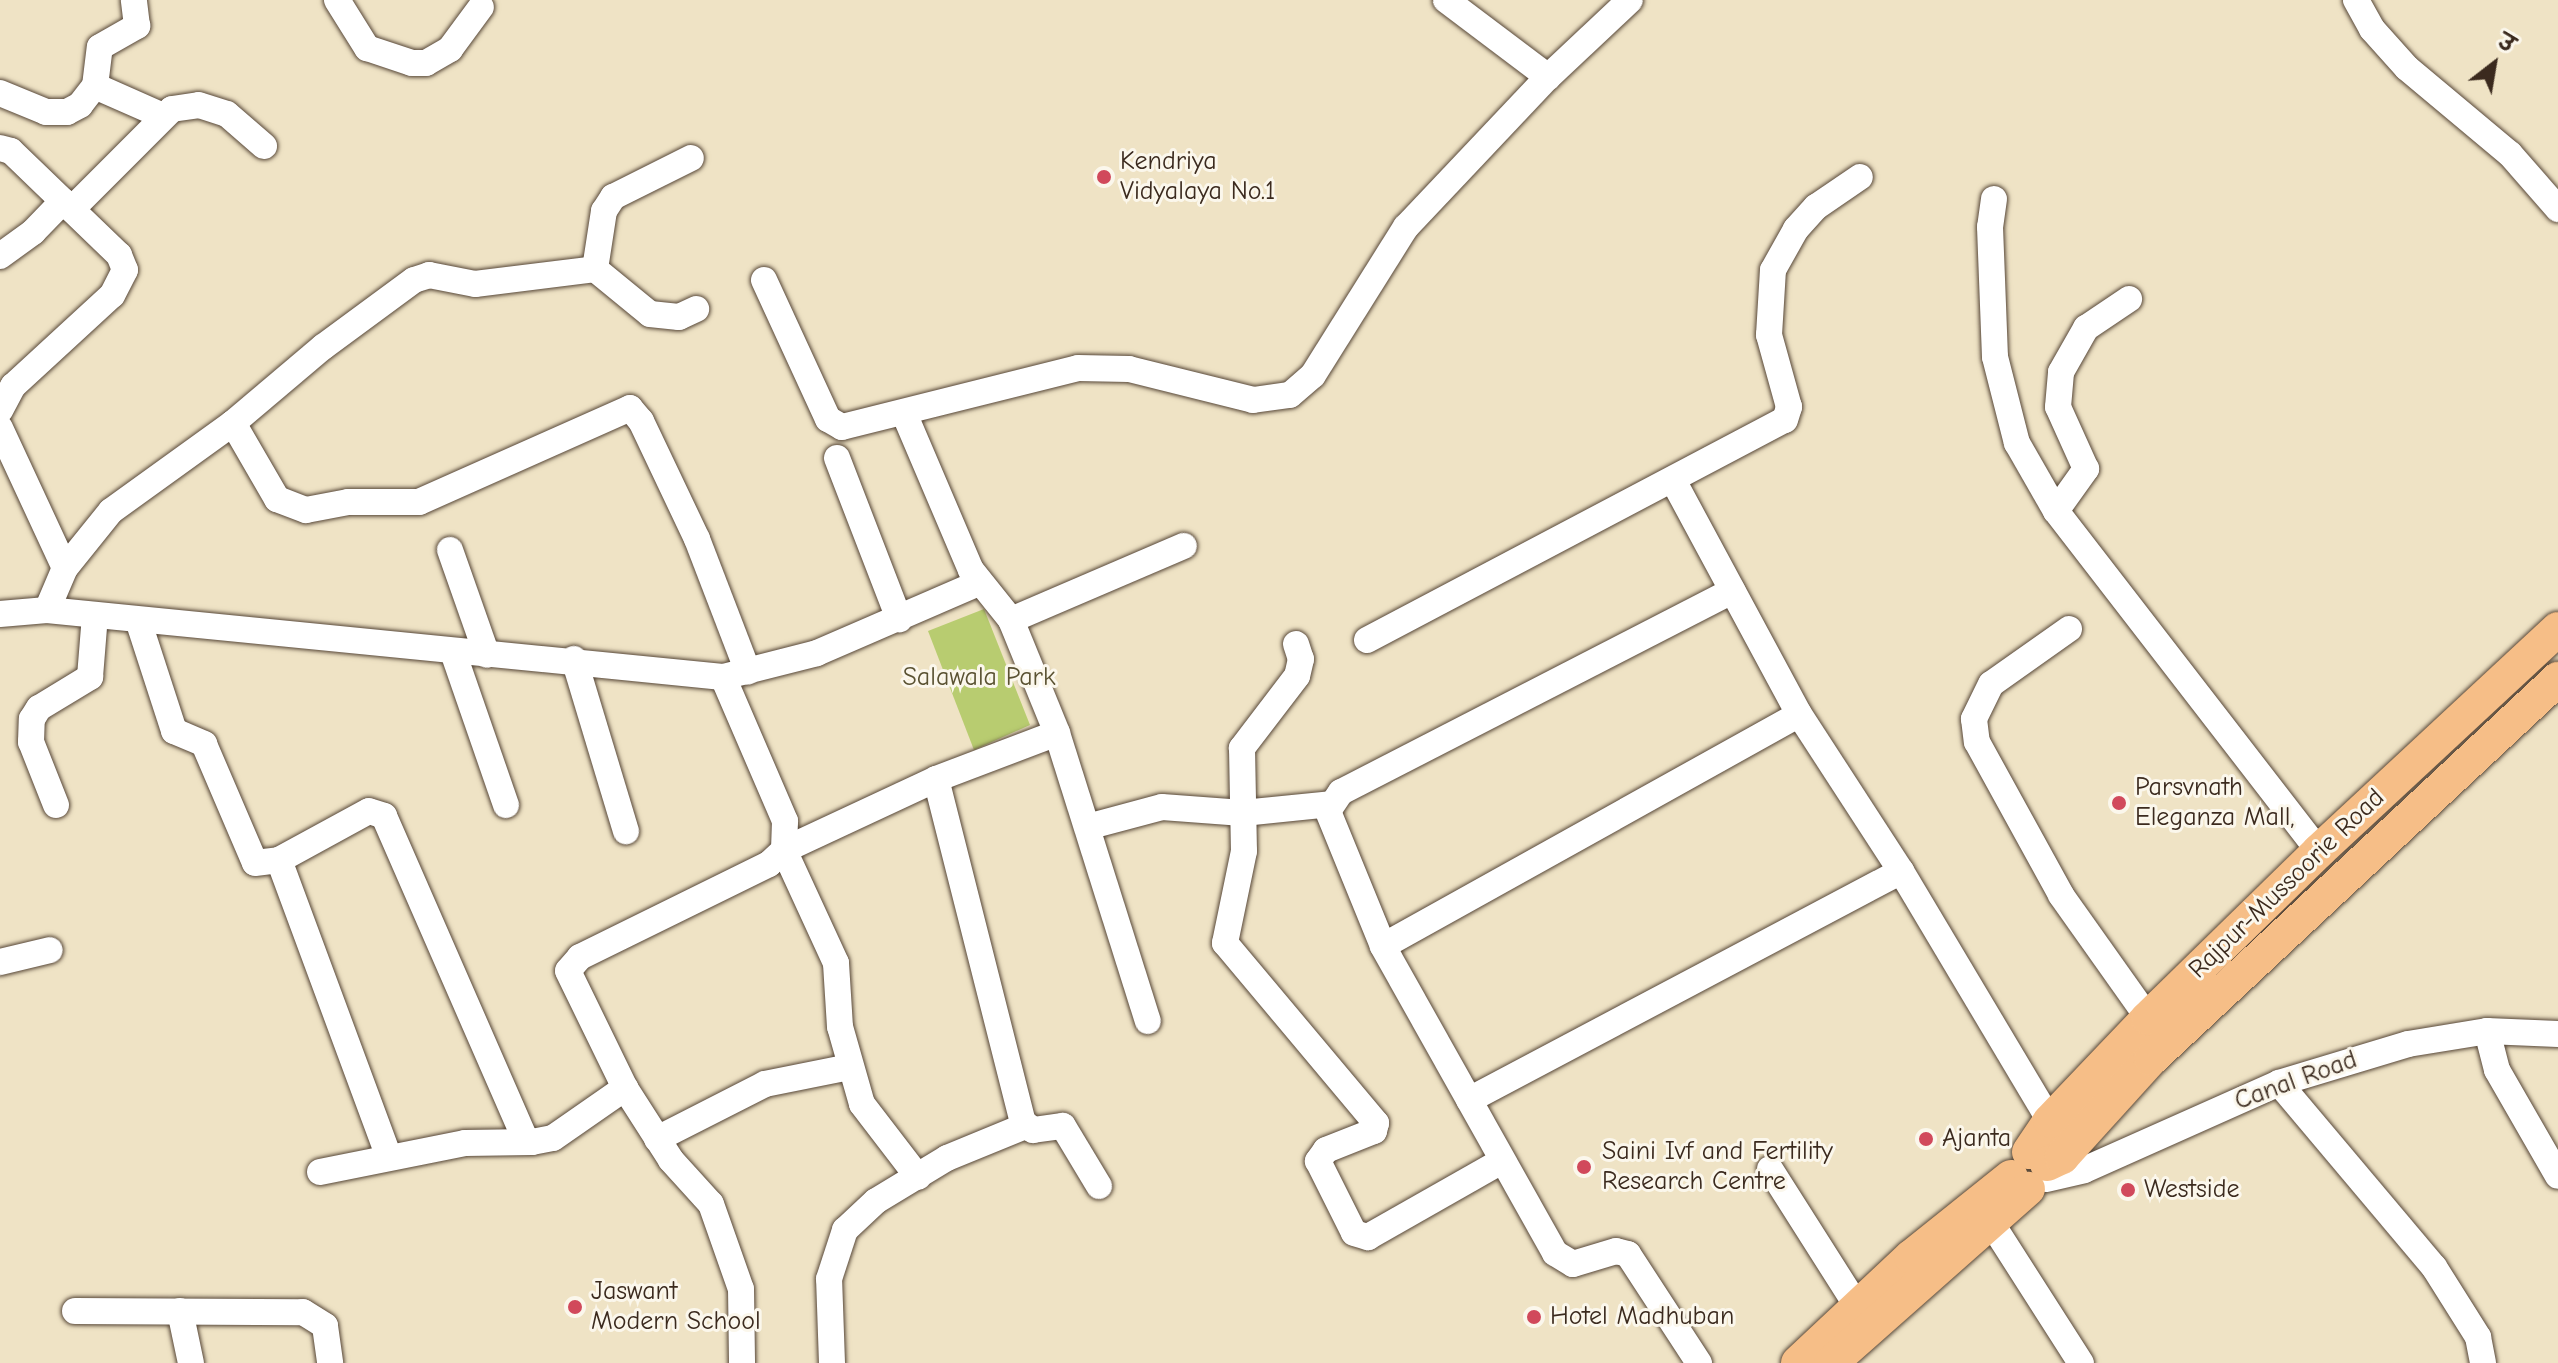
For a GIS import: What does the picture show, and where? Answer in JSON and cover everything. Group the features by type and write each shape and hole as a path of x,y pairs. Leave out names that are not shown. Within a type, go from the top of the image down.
{"main road":[{"name":"Rajpur-Mussoorie Road","path":"1837,1361 1934,1269 1992,1224 2032,1172 2050,1121 2148,1018 2319,851 2558,629"},
{"name":"Rajpur-Mussoorie Road","path":"1798,1363 1857,1306 2032,1172 2062,1157 2151,1059 2330,888 2558,679"}],"street":[{"path":"0,93 28,109 67,112 80,105 95,86 100,47 137,26 134,0"},
{"path":"337,0 367,48 412,63 426,63 450,49 481,7"},
{"path":"1446,0 1548,77"},
{"path":"764,280 834,425 849,426 1016,382 1108,366 1253,400 1290,395 1313,375 1406,227 1548,77 1630,0"},
{"path":"2356,0 2372,29 2407,68 2510,154 2558,209"},
{"path":"95,86 163,116"},
{"path":"0,256 67,205 163,116 184,105 211,108 243,124 264,146"},
{"path":"0,148 11,151 119,255 122,279 75,334 13,386 0,410"},
{"path":"595,269 604,211 613,197 691,158"},
{"path":"1367,640 1674,482 1769,431 1788,414 1769,335 1773,270 1796,229 1816,207 1860,177"},
{"path":"1994,199 1991,309 2001,391 2017,443 2056,511 2319,851"},
{"path":"47,610 65,568 111,511 233,423 332,339 421,277 475,284 595,269 650,314 679,317 696,309"},
{"path":"2056,511 2086,469 2058,407 2061,372 2086,328 2129,299"},
{"path":"233,423 277,499 306,510 348,502 419,502 630,408 697,539 735,674 785,821 784,850 836,963 840,1027 849,1067 868,1115 898,1145 918,1177"},
{"path":"904,413 979,583 1011,620 1057,733 1091,826 1148,1021"},
{"path":"0,428 65,568"},
{"path":"837,458 899,619"},
{"path":"1674,482 1799,714 1901,871 2050,1121"},
{"path":"1011,620 1184,546"},
{"path":"450,550 487,655"},
{"path":"0,614 47,610 323,634 453,652 574,659 735,674 806,656 979,583"},
{"path":"1699,1363 1628,1254 1616,1251 1573,1264 1559,1259 1383,946 1329,820 1331,804 1341,792 1732,591"},
{"path":"56,805 31,742 32,719 50,700 90,677 95,615"},
{"path":"138,620 176,735 204,744 250,858 262,866 279,860 369,811 384,816 515,1124 532,1142"},
{"path":"2069,629 1991,684 1974,719 1977,742 2061,895 2148,1018"},
{"path":"1296,644 1301,659 1297,676 1242,748 1244,851 1225,943 1376,1123 1374,1131 1326,1150 1318,1161 1354,1233 1368,1237 1502,1161"},
{"path":"453,652 506,805"},
{"path":"574,659 626,831"},
{"path":"1383,946 1799,714"},
{"path":"742,1363 741,1289 731,1252 706,1195 657,1139 625,1088 569,976 570,965 769,864 784,850 936,779 1057,733"},
{"path":"936,779 1025,1126"},
{"path":"1091,826 1183,805 1243,813 1331,804"},
{"path":"279,860 389,1157"},
{"path":"1469,1100 1901,871"},
{"path":"0,962 50,950"},
{"path":"2487,1031 2497,1070 2558,1176"},
{"name":"Canal Road","path":"2032,1172 2084,1170 2279,1083 2408,1044 2487,1031 2558,1034"},
{"path":"657,1139 755,1088 849,1067"},
{"path":"2279,1083 2434,1267 2478,1337 2483,1363"},
{"path":"320,1172 465,1143 532,1142 553,1138 625,1088"},
{"path":"832,1363 829,1279 835,1250 858,1214 963,1150 1025,1126 1063,1126 1099,1186"},
{"path":"1770,1169 1857,1306"},
{"path":"1992,1224 2081,1363"},
{"path":"75,1311 303,1312 325,1326 330,1363"},
{"path":"180,1311 191,1363"}],"green space":[{"name":"Salawala Park","path":"984,609 1030,725 974,750 928,631"}],"place":[{"name":"Kendriya Vidyalaya No.1","path":"1104,177"},
{"name":"Parsvnath Eleganza Mall,","path":"2119,803"},
{"name":"Ajanta","path":"1926,1139"},
{"name":"Saini Ivf and Fertility Research Centre","path":"1584,1167"},
{"name":"Westside","path":"2128,1190"},
{"name":"Jaswant Modern School","path":"575,1307"},
{"name":"Hotel Madhuban","path":"1534,1317"}]}
